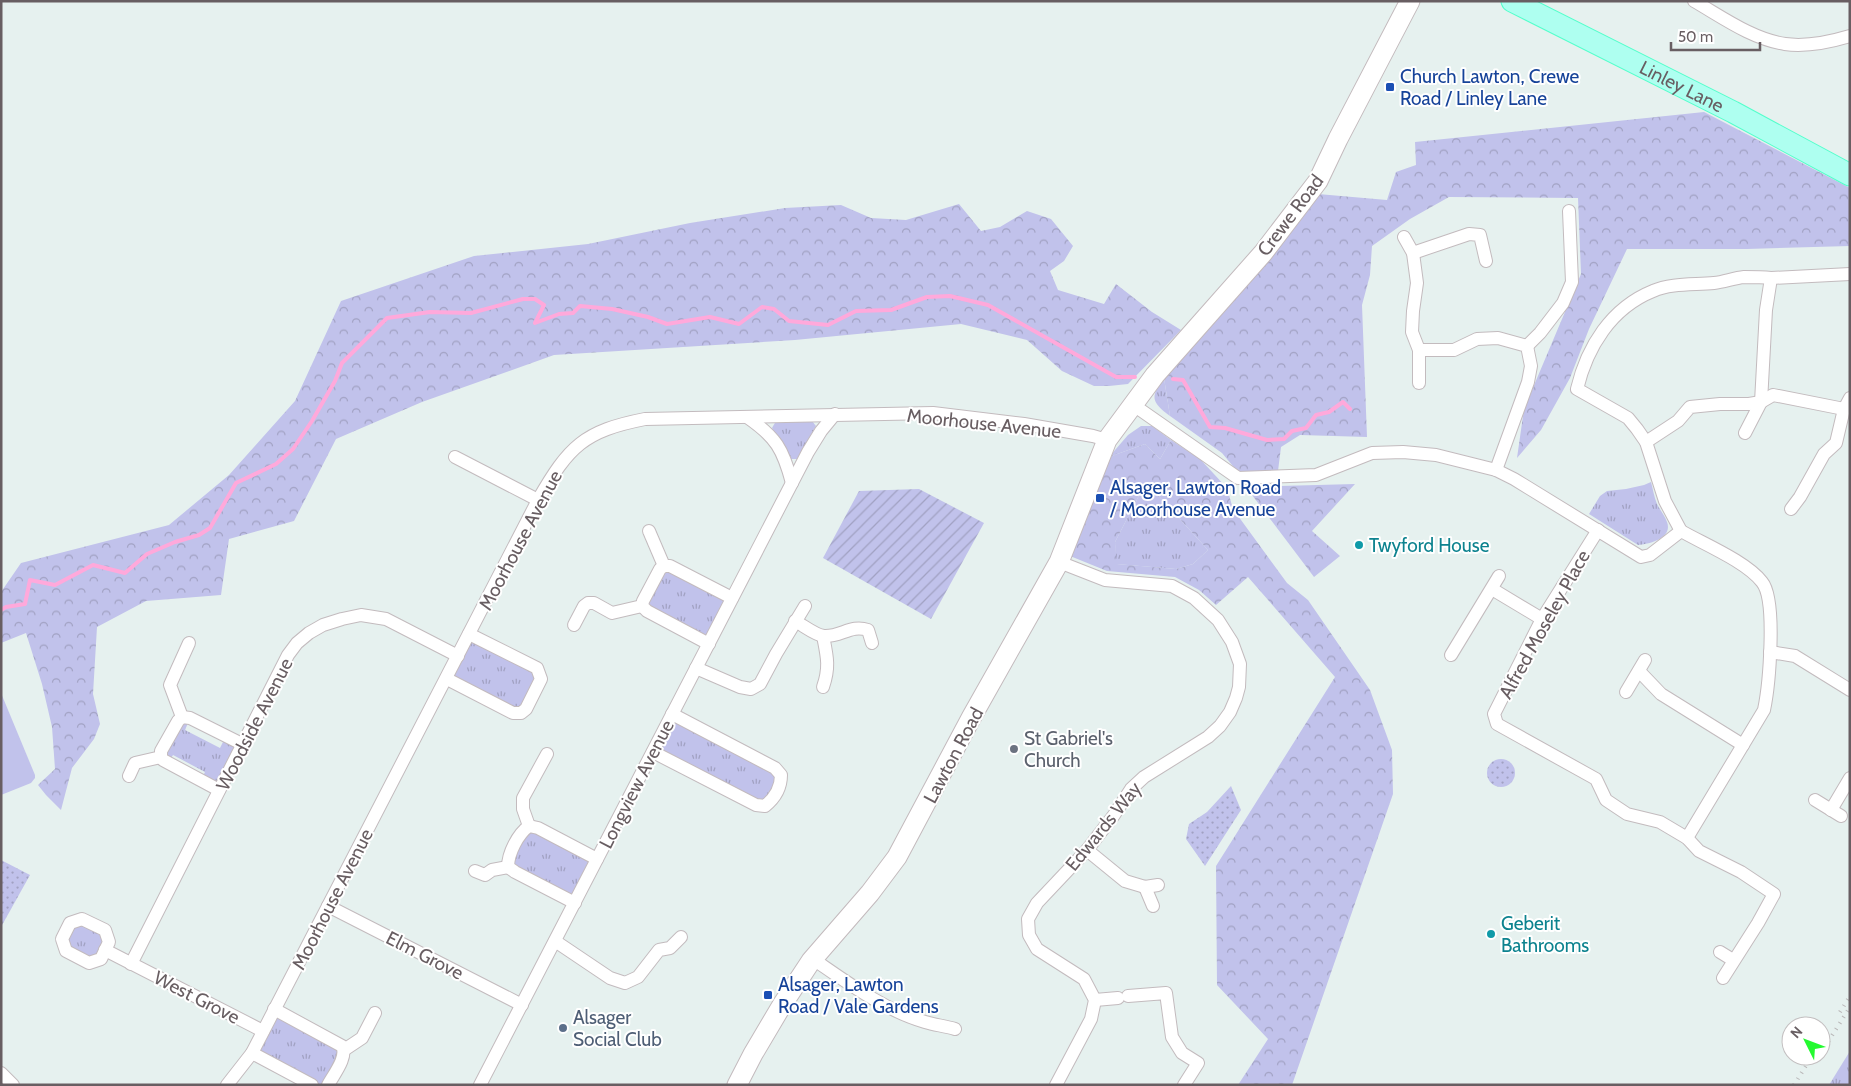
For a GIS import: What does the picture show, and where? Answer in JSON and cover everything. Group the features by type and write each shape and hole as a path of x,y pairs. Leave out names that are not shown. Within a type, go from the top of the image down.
{"main road":[{"name":"Crewe Road","path":"1132,404 1170,357 1263,253 1318,182 1338,139 1410,1"},
{"name":"Linley Lane","path":"1512,1 1733,112 1850,175"},
{"name":"Lawton Road","path":"737,1085 782,1005 813,959 870,893 897,857 1059,562 1107,440 1132,404"}],"street":[{"path":"1694,1 1758,36 1785,44 1812,44 1850,36"},
{"path":"1527,346 1540,333 1563,303 1572,282 1570,211"},
{"path":"1413,253 1469,234 1480,234 1486,261"},
{"path":"1404,236 1413,253 1417,283 1412,312 1412,332 1419,350 1420,383"},
{"path":"1571,402 1592,345 1609,323 1631,303 1654,290 1671,286 1715,283 1743,277 1771,278 1850,274"},
{"path":"1746,433 1761,402 1766,310 1771,278"},
{"path":"1419,350 1454,350 1477,339 1498,338 1527,346"},
{"path":"1496,470 1528,382 1531,366 1527,346"},
{"path":"1577,390 1628,418 1646,442 1665,501 1681,531 1743,565 1763,582 1769,601 1769,689 1764,710 1687,838"},
{"path":"1646,442 1678,421 1690,407 1761,402 1773,395 1847,403 1836,443 1824,454 1800,497 1791,508"},
{"path":"1132,404 1238,478 1316,475 1372,453 1403,452 1436,455 1496,470 1642,557 1650,555 1681,531"},
{"name":"Moorhouse Avenue","path":"227,1085 252,1053 538,500 554,473 571,451 592,435 617,424 646,419 933,413 1024,424 1107,440"},
{"name":"Longview Avenue","path":"480,1085 792,483 821,431 835,414"},
{"path":"747,417 766,430 778,445 787,464 792,483"},
{"path":"455,457 538,500"},
{"name":"Alfred Moseley Place","path":"1598,530 1542,620 1494,714 1494,719 1497,724 1596,779 1606,800 1627,814 1660,822 1687,838 1699,851 1741,872 1774,894 1723,978"},
{"path":"649,531 664,566"},
{"name":"Edwards Way","path":"1059,562 1105,580 1172,586 1194,598 1218,620 1232,642 1240,664 1239,686 1236,698 1220,726 1208,737 1144,777 1131,789 1087,850 1037,903 1028,919 1029,935 1037,949 1084,979 1095,1000"},
{"path":"642,606 660,569 664,566 670,566 732,598"},
{"path":"1451,655 1499,576"},
{"path":"1492,589 1542,620"},
{"path":"574,625 584,606 588,603 594,603 612,613 642,606"},
{"path":"642,606 646,611 709,644"},
{"path":"696,668 740,687 750,689 760,684 805,606"},
{"name":"Woodside Avenue","path":"131,964 288,655 297,643 308,633 323,626 342,619 362,615 386,619 458,656"},
{"path":"795,621 823,636 834,635 860,627 868,630 872,643"},
{"path":"447,679 513,713 521,713 526,709 542,680 537,668 469,634"},
{"path":"823,636 828,657 828,672 823,687"},
{"path":"182,717 170,685 189,643"},
{"path":"1770,652 1795,656 1850,690"},
{"path":"1626,692 1645,660"},
{"path":"1638,671 1661,694 1743,745"},
{"path":"653,752 756,805 765,806 772,800 781,784 782,775 775,768 672,714"},
{"path":"182,717 190,718 242,744"},
{"path":"182,717 165,744 161,757 163,760 219,790"},
{"name":"Alfred Moseley Place","path":"1482,724 1494,719"},
{"path":"529,826 523,809 523,798 547,754"},
{"path":"129,776 135,763 161,757"},
{"path":"1815,800 1836,813 1850,778"},
{"path":"529,826 538,828 597,859"},
{"path":"508,867 508,859 523,831 529,826"},
{"path":"1087,850 1126,881 1145,888 1158,885"},
{"path":"475,871 485,875 492,870 508,867 575,903"},
{"path":"1145,888 1153,906"},
{"name":"Elm Grove","path":"328,906 522,1005"},
{"path":"555,941 610,978 625,983 638,977 660,950 670,948 680,937"},
{"name":"West Grove","path":"105,950 263,1031"},
{"path":"1720,952 1733,960"},
{"path":"813,959 864,994 925,1022 955,1029"},
{"path":"1056,1085 1091,1019 1095,1000 1166,993 1172,1038 1182,1053 1198,1064 1184,1085"},
{"path":"274,1009 342,1046 344,1056 328,1085"},
{"path":"344,1050 362,1038 375,1013"},
{"path":"252,1053 312,1085"},
{"path":"1,1073 13,1085"}],"green space":[{"path":"1704,112 1850,188 1850,246 1747,249 1627,249 1589,329 1570,378 1541,430 1517,458 1524,409 1581,274 1578,198 1449,197 1410,219 1372,246 1370,275 1362,305 1367,437 1300,435 1281,447 1278,471 1242,477 1222,453 1170,416 1164,378 1318,194 1387,200 1396,172 1416,165 1415,142"},
{"path":"959,204 981,231 1000,227 1027,211 1051,219 1073,246 1064,261 1050,271 1058,290 1104,304 1116,284 1152,312 1181,330 1128,384 1109,386 1094,386 1062,371 1027,340 961,324 795,340 554,355 422,402 336,439 294,521 229,539 221,595 146,601 97,627 93,694 100,724 94,739 72,768 61,810 38,785 55,769 52,727 42,684 26,633 1,643 1,592 21,563 169,525 229,475 295,401 341,301 474,256 588,244 690,223 785,208 841,205 871,218 906,220"},
{"path":"1164,378 1170,416 1159,407 1155,399 1156,390"},
{"path":"776,421 812,421 816,426 797,459 791,459 772,428"},
{"path":"1141,426 1152,426 1171,440 1160,459 1145,444 1109,457 1128,435"},
{"path":"1171,440 1200,459 1227,488 1233,509 1287,583 1308,600 1370,690 1392,750 1393,794 1292,1085 1238,1085 1268,1039 1217,985 1216,866 1335,677 1248,577 1216,605 1199,590 1175,577 1107,571 1070,556 1109,457 1145,444 1160,459","holes":["1146,482 1208,550 1193,564 1176,569 1117,564 1115,542"]},
{"path":"1146,482 1208,550 1193,564 1176,569 1116,564 1115,542"},
{"path":"1651,482 1656,501 1668,528 1664,536 1659,539 1638,545 1589,514 1600,496 1607,491 1626,489"},
{"path":"1355,484 1312,531 1340,556 1314,577 1246,487"},
{"path":"919,489 984,523 931,619 823,558 859,491"},
{"path":"665,569 726,599 706,638 649,609 646,602"},
{"path":"472,639 537,675 520,710 452,678"},
{"path":"1,693 35,778 31,783 1,795"},
{"path":"675,720 773,770 778,783 764,802 658,751"},
{"path":"183,722 188,723 185,730 220,748 224,740 235,747 217,783 202,778 205,772 173,755 170,760 165,752"},
{"path":"1501,759 1511,763 1515,773 1511,783 1501,787 1491,783 1487,773 1491,763"},
{"path":"1231,786 1241,810 1205,866 1186,839 1189,824 1207,812"},
{"path":"530,830 592,860 572,898 511,865 526,833"},
{"path":"1,860 30,875 1,927"},
{"path":"82,923 102,933 105,942 98,956 89,959 69,949 66,939 73,925"},
{"path":"278,1014 342,1051 323,1085 318,1085 258,1053"},
{"path":"1850,1051 1850,1085 1829,1085"}],"waterway":[{"path":"1,610 6,607 25,604 30,580 55,585 93,565 125,573 147,554 175,542 199,535 210,528 236,483 276,464 293,449 335,381 342,363 387,318 430,312 471,313 523,299 535,299 544,305 535,323 559,314 573,313 580,306 612,309 648,317 667,324 710,317 739,324 762,307 774,309 789,321 828,325 856,311 891,310 927,297 950,296 988,305 1116,377 1135,377"},
{"path":"1173,379 1183,380 1210,427 1225,428 1267,440 1284,439 1292,431 1306,428 1316,415 1329,412 1343,402 1350,409"}],"railway":[{"path":"1840,1012 1850,996"},
{"path":"1831,1037 1850,1007"},
{"path":"1794,1085 1806,1066"}],"place":[{"name":"Church Lawton, Crewe Road / Linley Lane","path":"1390,87"},
{"name":"Alsager, Lawton Road / Moorhouse Avenue","path":"1100,498"},
{"name":"Twyford House","path":"1359,545"},
{"name":"St Gabriel's Church","path":"1014,749"},
{"name":"Geberit Bathrooms","path":"1491,934"},
{"name":"Alsager, Lawton Road / Vale Gardens","path":"768,995"},
{"name":"Alsager Social Club","path":"563,1028"}]}
